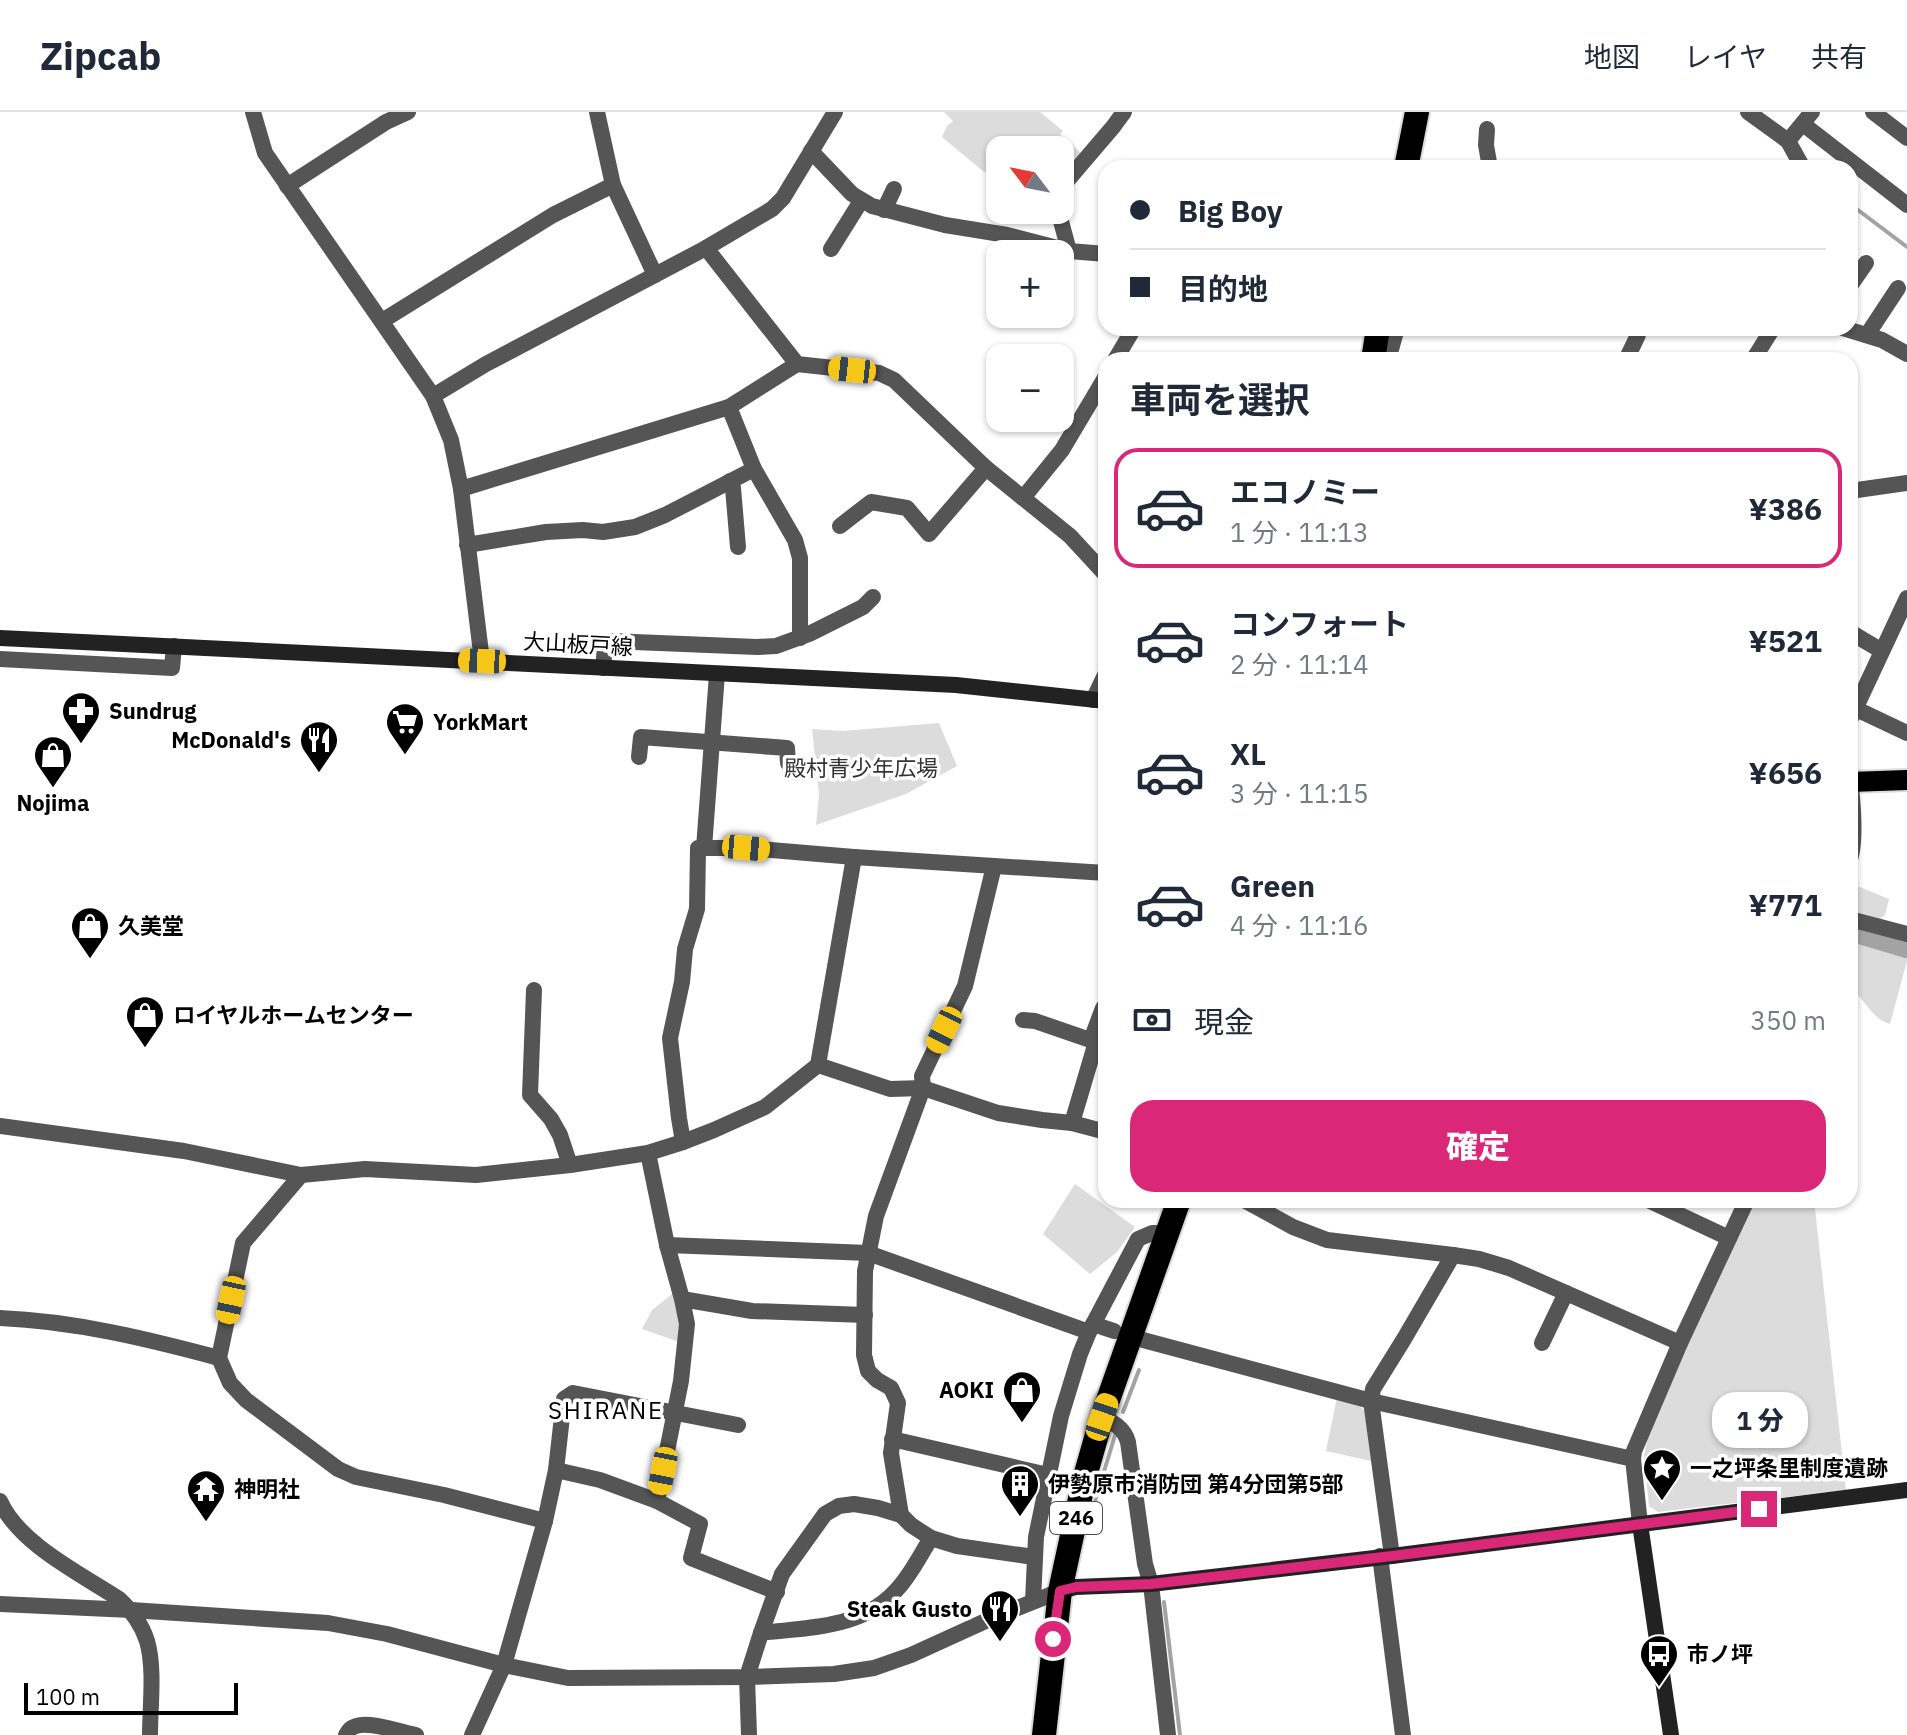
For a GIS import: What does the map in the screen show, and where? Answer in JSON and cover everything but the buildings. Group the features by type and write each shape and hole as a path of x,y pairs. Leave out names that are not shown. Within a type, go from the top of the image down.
{"highway":[{"path":"1408,160 1417,112"},
{"name":"246","path":"1044,1735 1060,1591 1084,1480 1102,1417 1176,1208"}],"main road":[{"name":"大山板戸線","path":"0,638 956,685 1098,700"},
{"path":"1858,782 1907,780"},
{"path":"1060,1591 1076,1587 1151,1584 1386,1556 1907,1490"},
{"path":"1640,1524 1671,1735"}],"street":[{"path":"253,112 265,153 433,396 451,440 461,489 482,661"},
{"path":"287,186 386,122 408,112"},
{"path":"597,112 613,185 655,275"},
{"path":"433,396 486,364 706,248 772,209 783,198 835,112"},
{"path":"1074,173 1124,112"},
{"path":"1748,112 1788,141 1799,160"},
{"path":"1879,114 1907,138"},
{"path":"1788,141 1808,118 1856,160"},
{"path":"1487,129 1489,160"},
{"path":"811,151 861,201 945,225 1026,240"},
{"path":"1858,162 1907,205"},
{"path":"382,321 553,215 613,185"},
{"path":"884,210 894,189"},
{"path":"831,249 861,201"},
{"path":"706,248 797,364"},
{"path":"1074,251 1098,253"},
{"path":"1858,271 1861,265"},
{"path":"1867,335 1896,297"},
{"path":"1858,332 1907,354"},
{"path":"461,489 729,407 797,364 879,373 894,380 986,468 1070,536 1098,566"},
{"path":"1023,498 1062,450 1098,389"},
{"path":"729,407 754,469 795,540 800,558 800,638"},
{"path":"851,521 871,502 907,508 925,538 986,468"},
{"path":"467,545 546,532 603,532 635,527 754,469"},
{"path":"730,481 738,547"},
{"path":"1858,490 1907,483"},
{"path":"603,668 605,647 610,641 776,646 800,638 863,607 873,597"},
{"path":"1858,700 1907,598"},
{"path":"1858,637 1882,651"},
{"path":"0,659 172,668 174,646"},
{"path":"704,848 717,674"},
{"path":"1858,714 1907,733"},
{"path":"639,757 641,730 788,750"},
{"path":"683,1142 670,1038 682,982 685,949 697,909 698,848 746,848 1098,872"},
{"path":"0,1126 184,1151 301,1175 365,1169 476,1175 648,1153 683,1142 765,1107 818,1065 854,857"},
{"path":"901,1515 891,1453 898,1403 891,1388 868,1371 864,1355 865,1271 876,1216 923,1088 922,1076 965,986 994,866"},
{"path":"1858,921 1907,934"},
{"path":"534,990 530,1095 551,1119 570,1165"},
{"path":"1023,1020 1035,1021 1096,1042"},
{"path":"1072,1123 1096,1042 1094,1032 1098,1021"},
{"path":"818,1065 890,1089 923,1088 998,1113 1072,1123 1098,1130"},
{"path":"648,1153 687,1324 681,1381 657,1501"},
{"path":"301,1175 243,1243 219,1358 230,1383 246,1400 338,1469 356,1477 444,1495 545,1521"},
{"path":"1259,1208 1293,1227 1327,1240 1453,1255 1509,1268 1680,1343"},
{"path":"1666,1208 1729,1238"},
{"path":"1640,1524 1634,1451 1743,1208"},
{"path":"1033,1601 1034,1557 1048,1475 1061,1416 1080,1354 1138,1239 1152,1233 1167,1233"},
{"path":"667,1245 868,1253 1091,1328 1114,1331"},
{"path":"1403,1735 1371,1401 1373,1389 1453,1255"},
{"path":"1542,1343 1566,1293"},
{"path":"682,1299 752,1311 865,1315"},
{"path":"0,1318 38,1319 163,1343 219,1358"},
{"path":"1143,1340 1371,1401 1633,1459"},
{"path":"472,1735 504,1665 545,1521 556,1470 564,1399 573,1393 738,1425"},
{"path":"1102,1417 1115,1423 1126,1435 1145,1564 1151,1584 1168,1735"},
{"path":"892,1439 1048,1475"},
{"path":"556,1470 600,1480 657,1501 700,1524 691,1558 777,1592"},
{"path":"0,1501 16,1526 35,1545 131,1610 147,1640 150,1735"},
{"path":"749,1735 747,1677 761,1633 782,1574 825,1514 839,1506 854,1504 878,1508 901,1515 931,1538 957,1546 1034,1557"},
{"path":"761,1633 842,1623 873,1610 900,1587 931,1538"},
{"path":"0,1604 328,1623 387,1634 504,1665 568,1678 747,1677 834,1674 874,1668 1060,1591"},
{"path":"346,1735 357,1726 368,1725 416,1735"}],"green space":[{"path":"944,112 1040,112 1063,131 1060,134 1062,136 986,136 986,172 942,137 953,121"},
{"path":"1074,147 1082,154 1074,163"},
{"name":"殿村青少年広場","path":"939,723 957,766 906,794 816,825 819,794 812,729 843,731"},
{"path":"1858,886 1889,899 1885,915 1880,919 1858,912"},
{"path":"1858,933 1907,948 1907,961 1890,1024 1878,1018 1860,997"},
{"path":"1075,1184 1098,1200 1098,1208 1108,1208 1135,1227 1117,1252 1090,1274 1043,1234"},
{"path":"1747,1208 1815,1208 1846,1490 1658,1512 1649,1506 1644,1456 1650,1427"},
{"path":"674,1290 680,1325 679,1342 642,1329 652,1310"},
{"path":"1337,1397 1357,1403 1366,1412 1371,1461 1326,1451"}],"waterway":[{"path":"1858,210 1907,247"},
{"path":"1858,930 1907,945"},
{"path":"1123,1412 1139,1370"},
{"path":"1095,1501 1116,1432"},
{"path":"1164,1602 1180,1735"}],"place":[{"name":"Sundrug","path":"81,745"},
{"name":"YorkMart","path":"405,756"},
{"name":"McDonald's","path":"319,774"},
{"name":"Nojima","path":"53,789"},
{"name":"久美堂","path":"90,960"},
{"name":"ロイヤルホームセンター","path":"145,1049"},
{"name":"AOKI","path":"1022,1424"},
{"name":"一之坪条里制度遺跡","path":"1662,1502"},
{"name":"伊勢原市消防団 第4分団第5部","path":"1020,1518"},
{"name":"神明社","path":"206,1523"},
{"name":"Steak Gusto","path":"1000,1643"},
{"name":"市ノ坪","path":"1659,1688"}],"district":[{"name":"SHIRANE","path":"606,1411"}],"route":[{"path":"1053,1639 1060,1591 1076,1587 1151,1584 1759,1509"}]}
